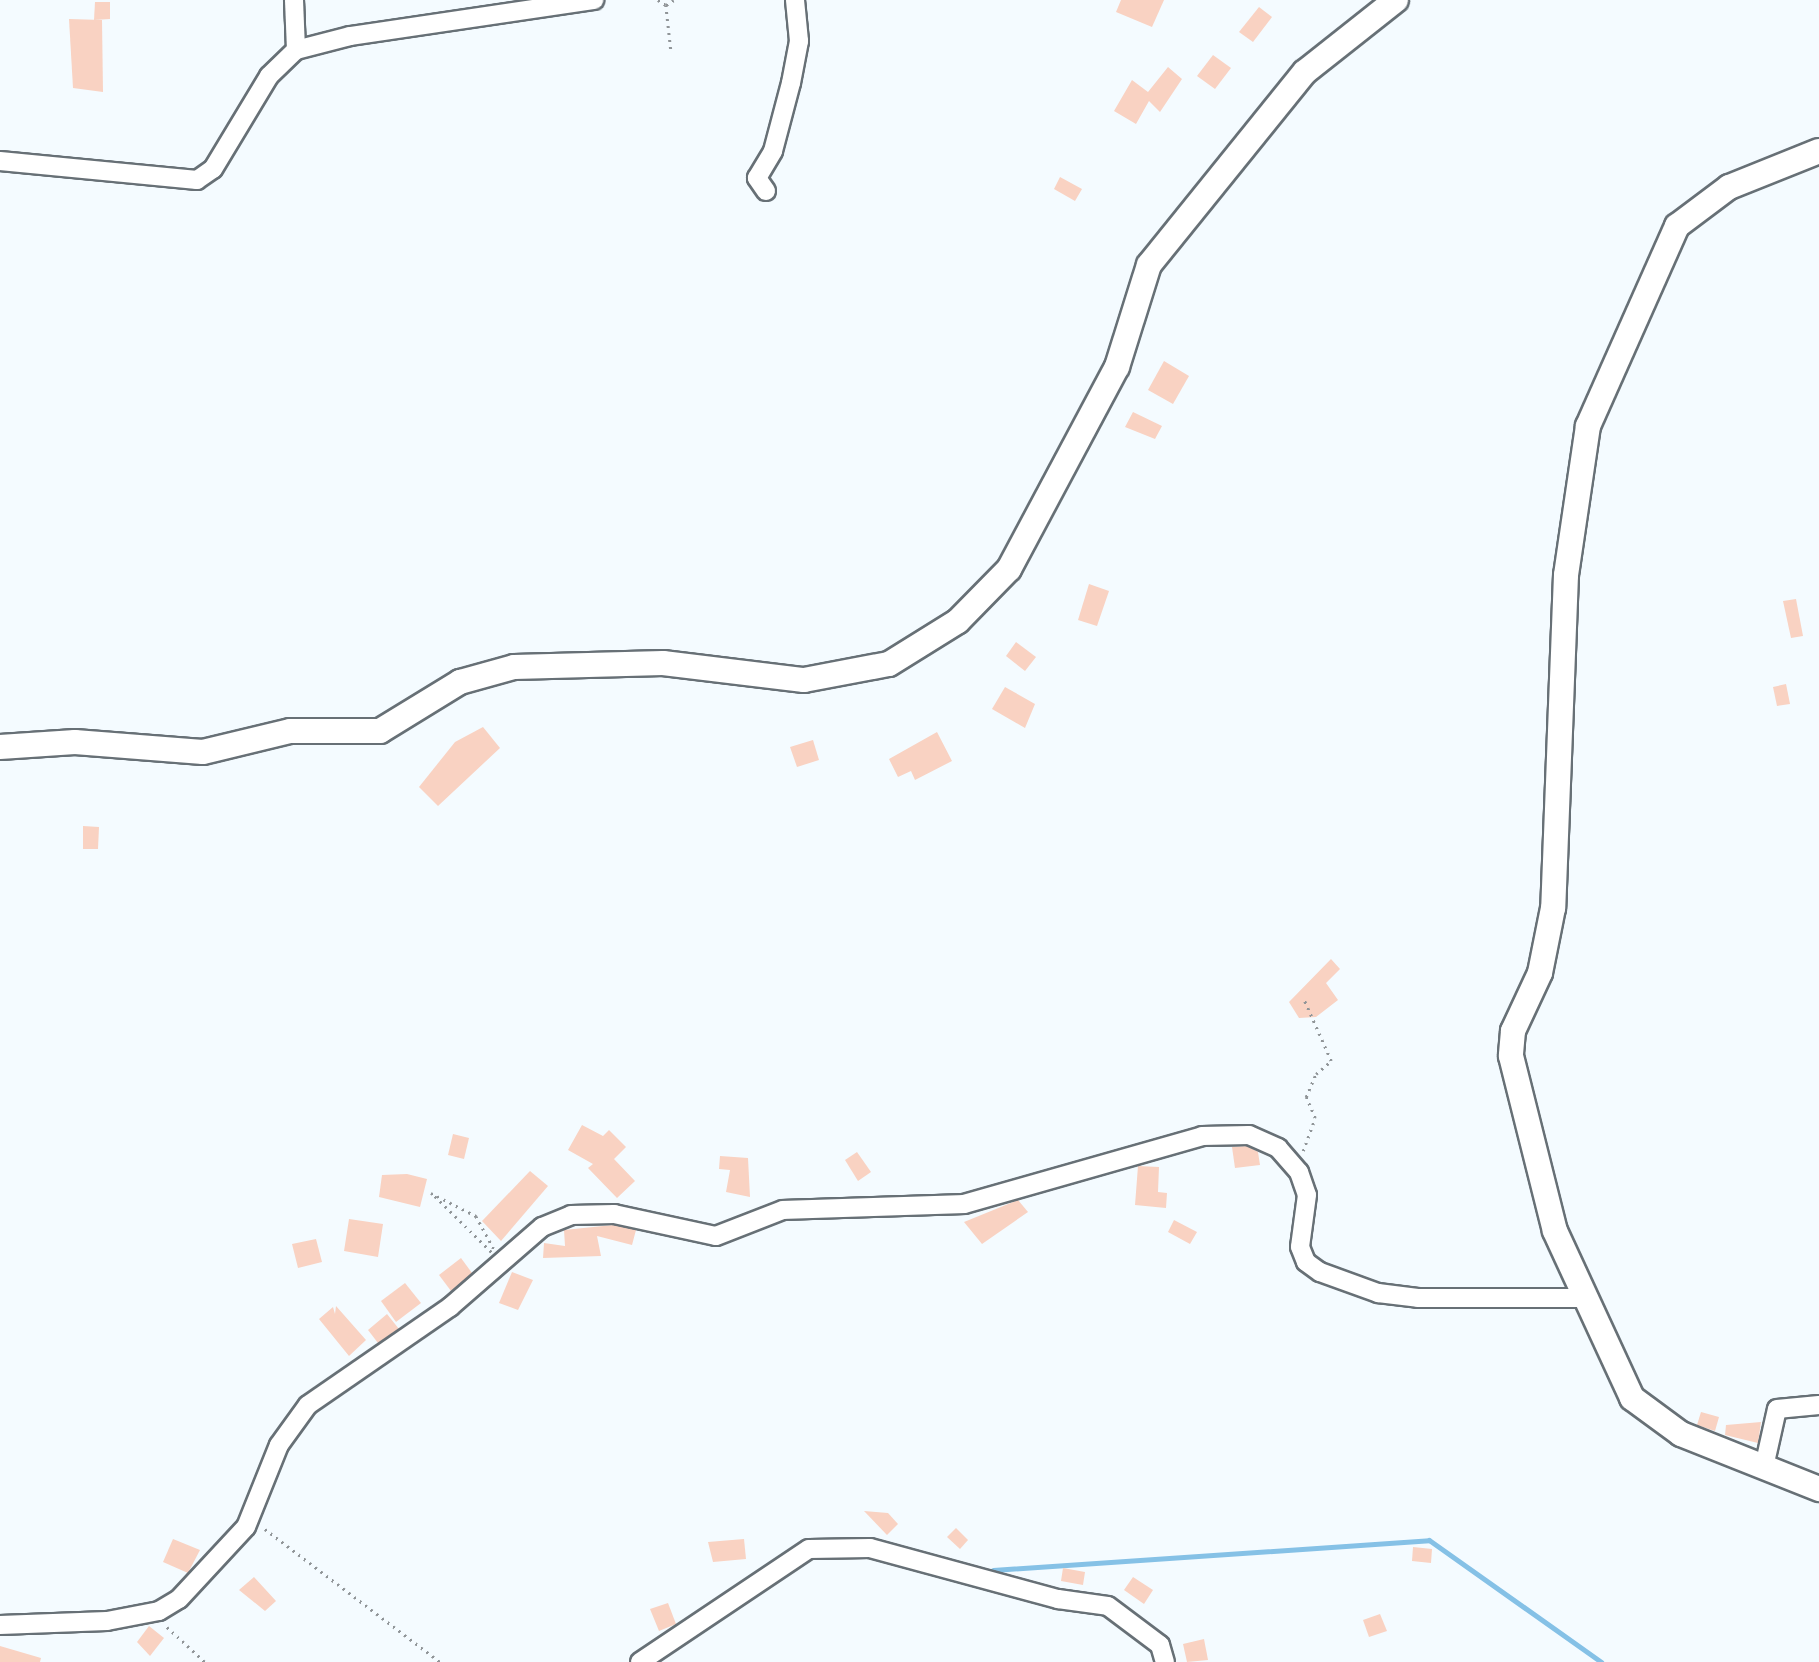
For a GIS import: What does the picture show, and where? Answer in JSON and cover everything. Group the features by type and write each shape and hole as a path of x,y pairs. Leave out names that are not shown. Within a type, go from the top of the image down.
{"main road":[{"path":"0,747 75,742 204,752 290,731 380,731 460,682 514,667 663,663 804,680 888,664 958,621 1010,569 1117,367 1149,265 1305,72 1396,0"},
{"path":"1819,151 1729,187 1677,226 1601,394 1578,462 1566,575 1553,908 1540,973 1517,1018 1511,1056 1555,1231 1582,1298 1632,1398 1681,1434 1819,1489"}],"street":[{"path":"294,0 296,50"},
{"path":"0,161 197,180 213,169 269,76 296,50 350,36 594,0"},
{"path":"766,191 757,178 773,151 791,83 799,41 795,0"},
{"path":"0,1625 88,1623 159,1611 203,1578 250,1518 296,1416 329,1387 450,1307 542,1227 571,1215 614,1214 716,1236 783,1210 964,1204 1216,1135 1264,1139 1299,1172 1307,1195 1300,1247 1306,1262 1320,1272 1378,1293 1418,1298 1582,1298"},
{"path":"1764,1467 1777,1409 1819,1405"},
{"path":"640,1662 809,1549 870,1548 1058,1599 1108,1606 1160,1645 1165,1662"}],"path":[{"path":"657,0 666,5"},
{"path":"666,5 674,0"},
{"path":"666,5 671,50"},
{"path":"1299,1172 1315,1118 1306,1097 1316,1074 1331,1061 1304,1000"},
{"path":"431,1193 476,1216 501,1262 466,1228 431,1193"},
{"path":"250,1518 440,1662"}],"building":[{"path":"1121,0 1164,0 1152,27 1116,12"},
{"path":"95,2 110,2 110,19 94,20"},
{"path":"1259,7 1272,17 1253,42 1239,32"},
{"path":"69,19 102,20 103,92 73,88"},
{"path":"1213,55 1231,68 1215,89 1197,76"},
{"path":"1168,67 1182,79 1160,112 1149,101 1136,124 1114,111 1132,80 1148,92"},
{"path":"1060,177 1082,189 1075,201 1054,189"},
{"path":"1164,361 1189,376 1173,404 1148,390"},
{"path":"1133,412 1162,426 1155,439 1125,427"},
{"path":"1089,584 1109,591 1097,626 1078,620"},
{"path":"1796,599 1803,636 1791,638 1783,601"},
{"path":"1016,642 1036,657 1025,671 1006,656"},
{"path":"1786,684 1790,704 1777,706 1773,687"},
{"path":"1005,687 1035,704 1025,728 992,709"},
{"path":"483,727 500,748 438,806 419,787 455,742"},
{"path":"937,732 952,761 915,780 911,771 898,777 889,759"},
{"path":"813,740 819,760 797,767 790,747"},
{"path":"83,826 99,827 98,849 83,849"},
{"path":"1331,959 1340,969 1326,983 1338,1000 1316,1017 1299,1018 1289,1002"},
{"path":"582,1125 603,1136 609,1130 626,1147 614,1159 635,1181 617,1198 588,1168 593,1164 568,1150"},
{"path":"453,1134 469,1138 464,1159 448,1155"},
{"path":"1247,1146 1258,1152 1260,1165 1235,1168 1232,1147"},
{"path":"857,1152 871,1172 858,1181 845,1160"},
{"path":"720,1156 748,1158 750,1197 726,1192 730,1170 719,1169"},
{"path":"1138,1166 1159,1167 1158,1192 1167,1193 1166,1208 1135,1205"},
{"path":"530,1171 548,1186 501,1241 482,1221"},
{"path":"407,1174 427,1179 420,1207 379,1197 382,1175"},
{"path":"1018,1200 1028,1212 982,1244 964,1222"},
{"path":"349,1219 383,1224 378,1257 344,1251"},
{"path":"1174,1220 1197,1232 1190,1244 1168,1232"},
{"path":"613,1225 636,1230 632,1245 597,1236 601,1256 543,1258 544,1243 565,1246 564,1230"},
{"path":"316,1239 322,1262 298,1268 292,1244"},
{"path":"461,1258 472,1273 451,1291 439,1275"},
{"path":"512,1272 533,1280 518,1310 499,1303"},
{"path":"405,1283 421,1303 396,1322 381,1301"},
{"path":"336,1306 366,1340 349,1356 319,1319 333,1307 335,1314"},
{"path":"387,1314 399,1329 378,1343 368,1330"},
{"path":"1701,1412 1719,1417 1715,1431 1697,1425"},
{"path":"1761,1422 1758,1443 1725,1435 1726,1425"},
{"path":"864,1511 888,1513 898,1524 887,1535"},
{"path":"956,1528 968,1540 960,1549 947,1537"},
{"path":"173,1539 200,1550 188,1573 163,1562"},
{"path":"744,1539 746,1559 713,1562 708,1542"},
{"path":"1413,1547 1432,1549 1431,1563 1412,1561"},
{"path":"1063,1568 1085,1572 1083,1585 1061,1581"},
{"path":"254,1577 276,1601 265,1611 239,1590"},
{"path":"1133,1577 1153,1590 1144,1604 1124,1590"},
{"path":"668,1603 676,1624 659,1631 650,1609"},
{"path":"1380,1614 1387,1631 1369,1637 1363,1620"},
{"path":"149,1626 164,1638 150,1656 137,1642"},
{"path":"1204,1639 1208,1660 1187,1662 1183,1644"},
{"path":"0,1646 41,1658 40,1662 0,1662"}],"waterway":[{"path":"993,1570 1429,1540 1601,1662"}]}
